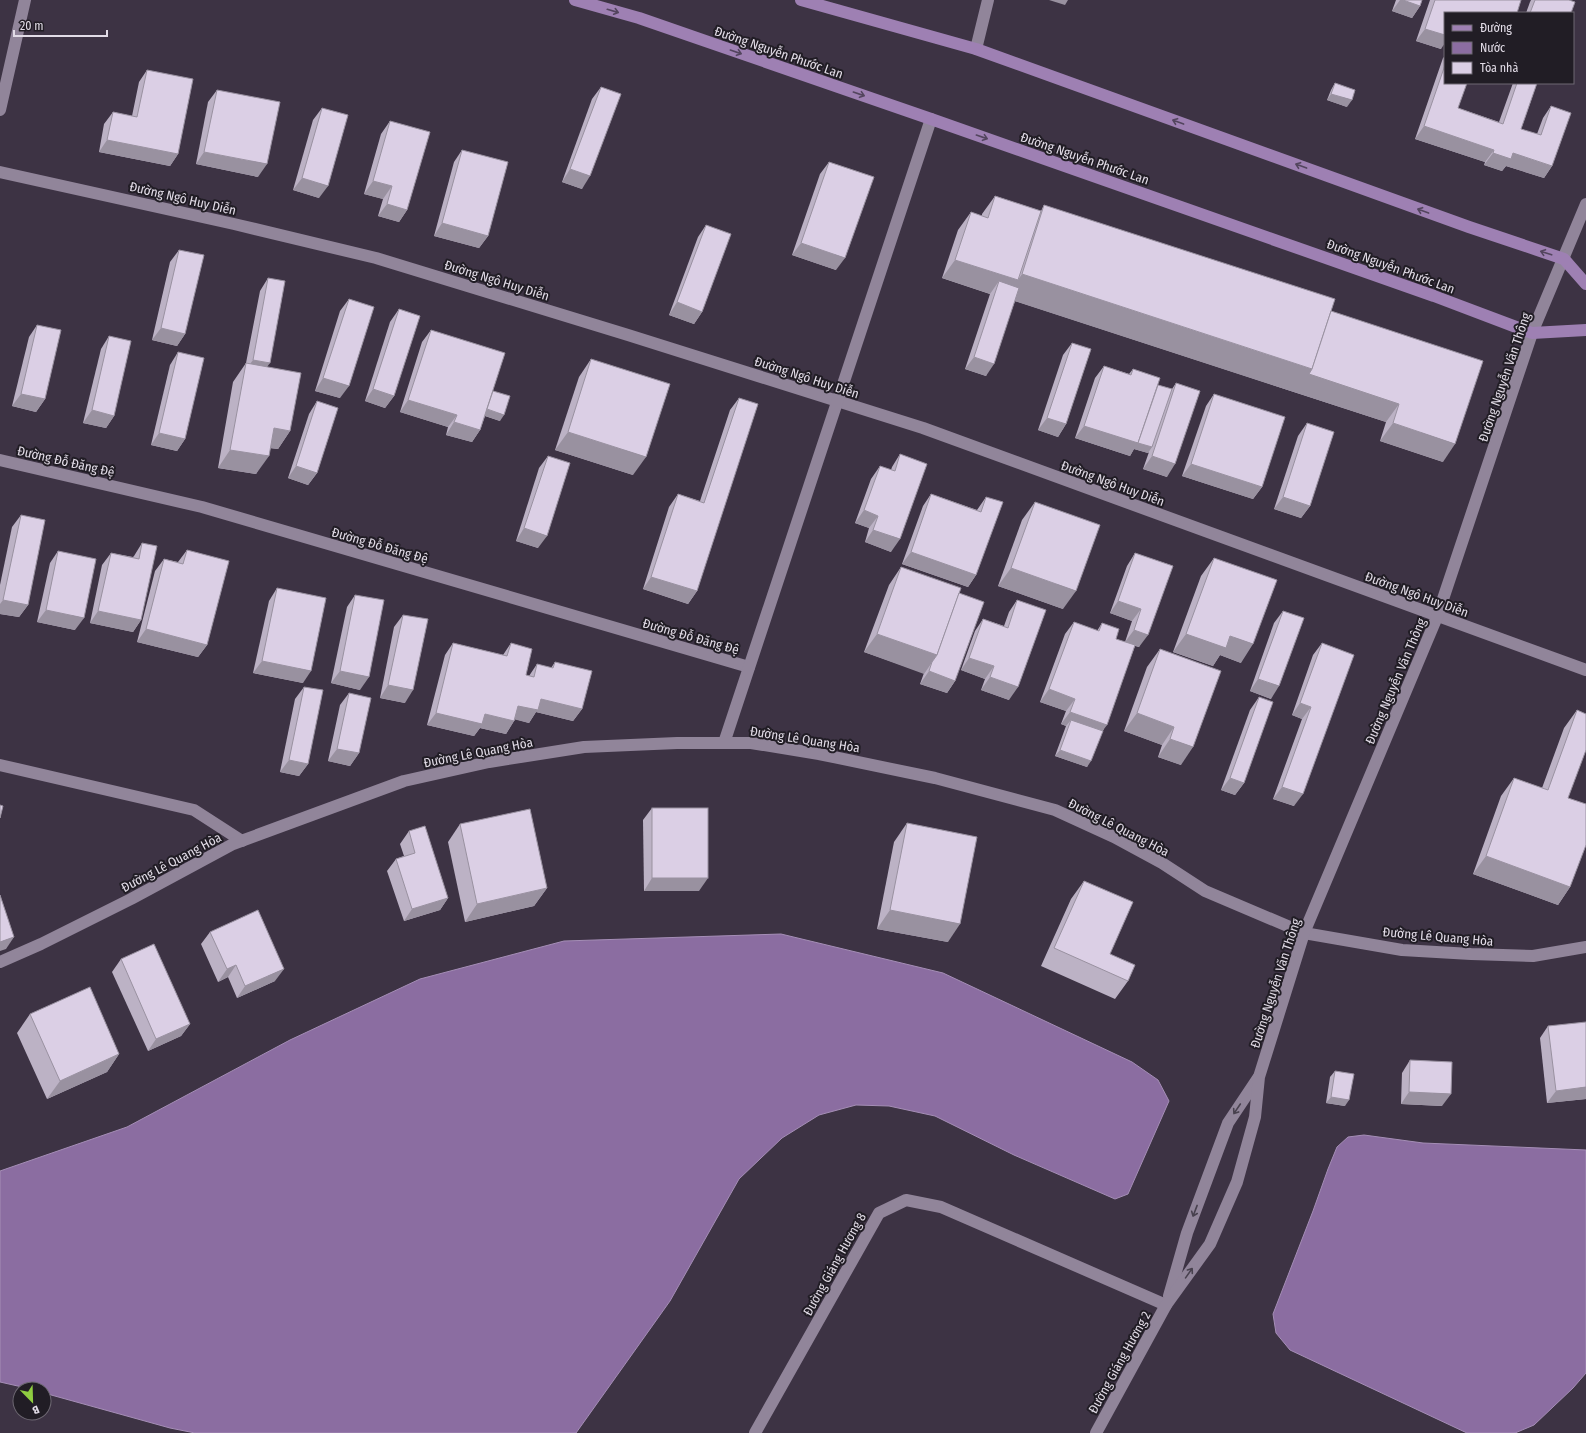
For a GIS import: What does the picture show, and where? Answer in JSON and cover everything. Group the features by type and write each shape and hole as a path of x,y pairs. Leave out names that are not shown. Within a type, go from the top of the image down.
{"main road":[{"name":"Đường Nguyễn Phước Lan","path":"575,0 639,18 931,119 1427,294 1532,333 1586,330"},
{"path":"801,0 976,49 1469,227 1564,259 1586,284"}],"street":[{"path":"0,110 25,0"},
{"path":"976,49 988,0"},
{"path":"724,743 931,119"},
{"name":"Đường Ngô Huy Diễn","path":"0,172 226,222 376,258 628,335 836,402 923,428 1437,617 1586,670"},
{"name":"Đường Nguyễn Văn Thông","path":"1237,1182 1255,1117 1259,1077 1304,933 1437,617 1532,333 1586,204"},
{"name":"Đường Đỗ Đăng Đệ","path":"0,460 202,507 750,667"},
{"name":"Đường Lê Quang Hòa","path":"0,962 131,899 233,844 242,842 404,781 489,762 584,747 677,743 751,744 876,765 950,782 1055,810 1162,863 1205,891 1304,933 1402,950 1471,954 1532,956 1586,947"},
{"path":"0,765 194,810 242,842"},
{"name":"Đường Nguyễn Văn Thông","path":"1209,1174 1228,1123 1259,1077"},
{"name":"Đường Giáng Hương 2","path":"1166,1305 1187,1233 1209,1174"},
{"name":"Đường Giáng Hương 2","path":"1096,1433 1166,1305 1210,1244 1237,1182"},
{"name":"Đường Giáng Hương 8","path":"755,1433 879,1213 906,1200 941,1206 1166,1305"}],"water":[{"path":"781,934 943,973 1132,1062 1158,1080 1169,1101 1128,1194 1115,1199 1014,1155 935,1116 889,1106 856,1105 819,1115 782,1138 739,1179 670,1301 576,1433 195,1433 170,1428 52,1395 52,1381 12,1381 12,1385 0,1382 0,1171 127,1127 290,1040 420,979 564,941"},
{"path":"1364,1135 1423,1143 1586,1150 1586,1373 1573,1388 1534,1425 1515,1433 1467,1433 1290,1350 1276,1333 1273,1314 1337,1147 1348,1137"}],"building":[{"path":"1403,0 1422,0 1420,6"},
{"path":"1435,0 1521,0 1517,12 1444,12 1444,35 1425,29"},
{"path":"1535,0 1569,0 1575,2 1571,12 1530,12"},
{"path":"1444,68 1444,84 1467,84 1458,108 1503,124 1517,84 1537,84 1521,129 1541,135 1551,106 1571,113 1552,166 1513,153 1511,159 1493,153 1494,150 1424,126"},
{"path":"147,70 193,79 178,154 107,140 113,112 137,117"},
{"path":"1335,83 1355,90 1352,100 1331,94"},
{"path":"601,87 621,94 590,176 570,169"},
{"path":"217,90 280,102 267,164 204,152"},
{"path":"322,108 348,115 328,186 302,178"},
{"path":"390,121 430,132 407,210 387,204 392,186 373,181"},
{"path":"462,150 508,162 488,236 442,223"},
{"path":"829,162 874,177 845,258 801,243"},
{"path":"995,196 1041,211 1018,280 955,260 971,212 988,218"},
{"path":"1044,205 1335,299 1312,369 1022,274"},
{"path":"706,225 731,234 702,312 677,302"},
{"path":"179,250 204,255 185,334 161,328"},
{"path":"268,278 285,281 270,363 253,360"},
{"path":"999,281 1019,288 994,364 974,357"},
{"path":"349,299 374,307 349,386 323,378"},
{"path":"399,309 420,316 394,396 373,389"},
{"path":"1331,311 1483,361 1455,444 1393,423 1399,404 1309,374"},
{"path":"37,325 61,330 45,399 21,394"},
{"path":"431,330 505,353 480,430 454,422 457,415 408,400"},
{"path":"109,336 131,341 114,416 92,410"},
{"path":"1072,343 1091,349 1066,424 1047,418"},
{"path":"178,352 204,358 185,439 159,433"},
{"path":"591,359 670,384 646,457 568,432"},
{"path":"246,363 301,373 290,431 274,428 269,456 230,450"},
{"path":"1104,366 1131,375 1133,369 1160,378 1138,443 1084,426"},
{"path":"1176,383 1200,391 1175,464 1152,456"},
{"path":"1158,385 1172,389 1152,447 1138,443"},
{"path":"493,391 510,396 504,415 487,409"},
{"path":"1214,394 1285,417 1262,487 1191,464"},
{"path":"739,398 758,404 697,591 651,577 678,494 704,503"},
{"path":"317,401 338,408 317,473 296,466"},
{"path":"1307,423 1334,432 1310,506 1283,497"},
{"path":"900,454 927,464 900,539 873,530 878,516 864,510 880,466 895,471"},
{"path":"548,456 570,463 547,536 524,528"},
{"path":"931,494 981,512 986,497 1003,502 976,575 911,552"},
{"path":"1035,502 1100,525 1076,591 1011,568"},
{"path":"21,515 45,520 28,605 3,600"},
{"path":"142,543 157,546 141,620 98,611 111,553 139,559"},
{"path":"187,550 229,561 207,645 146,629 164,559 183,564"},
{"path":"58,551 96,559 84,618 46,610"},
{"path":"1135,553 1173,566 1148,635 1134,630 1141,609 1118,601"},
{"path":"1214,558 1277,580 1253,644 1230,636 1226,648 1186,634"},
{"path":"901,567 961,588 937,655 877,634"},
{"path":"277,588 326,598 311,671 262,661"},
{"path":"959,593 984,602 955,681 929,671 932,662 937,655"},
{"path":"355,595 384,600 369,677 340,671"},
{"path":"1017,600 1046,610 1018,687 990,677 994,666 969,658 983,619 1008,628"},
{"path":"1283,611 1304,618 1279,686 1258,679"},
{"path":"403,615 428,619 413,690 388,685"},
{"path":"1074,622 1099,631 1102,623 1119,629 1116,639 1135,645 1107,725 1070,712 1075,699 1049,689"},
{"path":"453,643 507,656 511,643 532,649 526,675 534,677 537,664 553,668 555,662 592,671 582,709 541,699 538,710 518,706 514,721 485,714 482,724 436,713"},
{"path":"1322,643 1354,655 1303,794 1282,787 1311,707 1300,703"},
{"path":"1160,649 1221,671 1193,747 1170,739 1174,727 1137,713"},
{"path":"304,687 323,690 308,764 289,760"},
{"path":"349,693 371,698 359,753 337,749"},
{"path":"1259,697 1273,702 1244,783 1230,778"},
{"path":"1577,710 1586,714 1586,750 1568,798 1586,804 1586,845 1570,887 1486,856 1514,778 1548,790"},
{"path":"1071,720 1103,731 1091,761 1060,750"},
{"path":"0,805 3,806 0,818"},
{"path":"652,808 708,808 708,878 652,878"},
{"path":"530,809 547,888 477,904 460,824"},
{"path":"907,823 977,837 960,924 890,910"},
{"path":"425,826 448,898 412,909 396,859 415,853 409,831"},
{"path":"1084,881 1133,902 1110,954 1135,965 1128,981 1054,948"},
{"path":"0,895 14,937 0,942"},
{"path":"258,910 284,969 245,986 236,965 227,969 210,932"},
{"path":"154,944 190,1024 156,1039 121,959"},
{"path":"90,987 119,1054 60,1081 30,1014"},
{"path":"1586,1022 1586,1087 1556,1091 1548,1026"},
{"path":"1410,1060 1452,1062 1451,1094 1409,1092"},
{"path":"1335,1071 1354,1074 1349,1100 1331,1097"}]}
